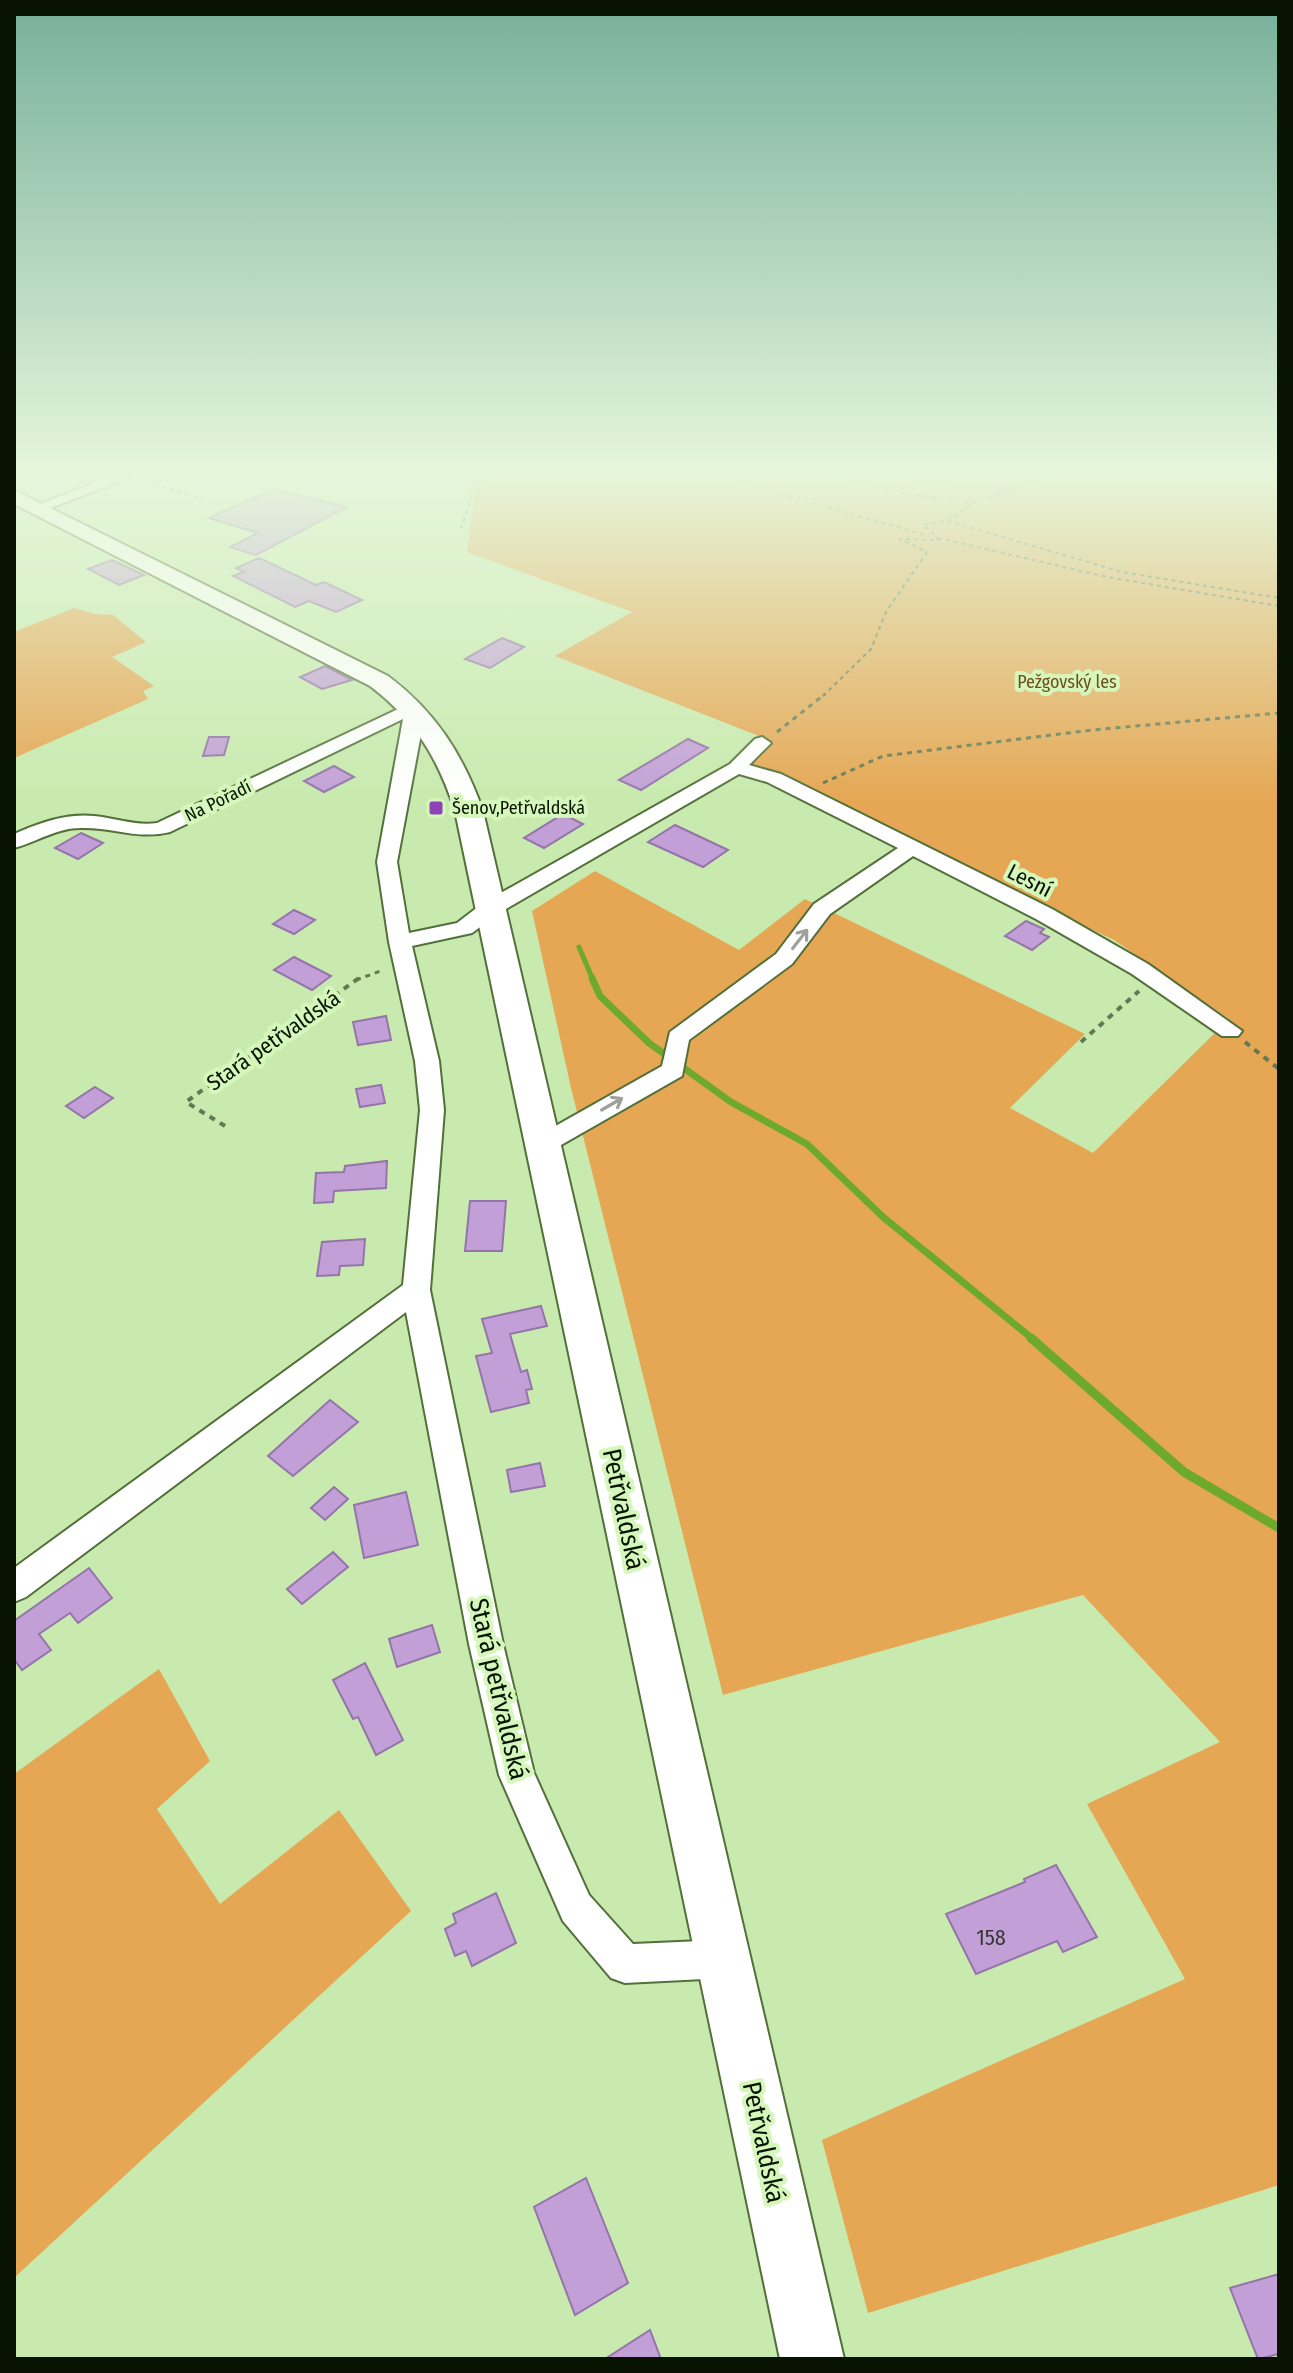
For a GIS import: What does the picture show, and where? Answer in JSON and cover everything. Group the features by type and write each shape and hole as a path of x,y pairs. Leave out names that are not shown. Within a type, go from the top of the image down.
{"main road":[{"name":"Petřvaldská","path":"184,581 335,656 385,686 413,707 442,744 461,785 545,1143 812,2359"}],"street":[{"name":"Na Pořadí","path":"14,842 36,830 71,822 96,822 147,833 163,828 413,707"},
{"name":"Stará petřvaldská","path":"413,707 412,734 387,862 402,952 427,1061 432,1110 416,1290 483,1629 517,1775 576,1908 625,1964 724,1959"},
{"path":"402,952 464,928 491,908 729,770 740,768 739,763 762,743"},
{"name":"Lesní","path":"740,768 774,778 1044,914 1153,978 1230,1031"},
{"path":"545,1143 673,1070 678,1037 784,959 822,909 912,848"},
{"path":"14,1587 416,1290"}],"path":[{"path":"762,743 824,695 871,649 886,612 907,581"},
{"path":"1118,581 1194,596 1279,606"},
{"path":"1175,581 1279,598"},
{"path":"802,792 883,756 1092,730 1279,713"},
{"name":"Stará petřvaldská","path":"225,1126 186,1102 359,978 402,952"},
{"path":"1081,1042 1153,978"},
{"path":"1230,1031 1279,1069"}],"green space":[{"name":"Pežgovský les","path":"546,581 1279,581 1279,2185 868,2313 822,2140 1185,1979 1087,1804 1220,1742 1083,1595 723,1695 571,1088 532,911 595,871 739,950 805,899 1085,1034 1010,1108 1093,1153 1229,1019 1114,940 749,765 774,742 555,656 632,612"},
{"path":"74,608 113,615 146,642 112,657 154,686 143,691 148,699 14,758 14,632"},
{"path":"159,1669 210,1761 157,1809 220,1904 339,1810 411,1911 14,2278 14,1774"}],"building":[{"path":"111,581 130,581 119,585"},
{"path":"242,581 307,581 316,585 324,582 362,600 336,612 309,601 295,607"},
{"path":"502,638 524,647 490,668 465,659"},
{"path":"325,666 352,680 322,689 300,677"},
{"path":"209,737 229,737 224,755 203,756"},
{"path":"688,739 708,748 641,790 619,780"},
{"path":"334,766 354,777 324,792 304,781"},
{"path":"563,814 583,824 544,848 524,838"},
{"path":"675,825 728,850 703,867 648,842"},
{"path":"81,833 103,843 78,859 55,848"},
{"path":"294,910 315,920 294,934 273,924"},
{"path":"1026,921 1044,929 1040,933 1049,937 1032,950 1005,936"},
{"path":"294,957 331,976 312,990 274,970"},
{"path":"386,1016 391,1040 358,1045 353,1022"},
{"path":"381,1085 385,1103 360,1107 356,1089"},
{"path":"95,1087 113,1098 84,1118 66,1106"},
{"path":"387,1161 386,1188 334,1191 333,1202 314,1203 316,1173 344,1172 345,1166"},
{"path":"470,1201 506,1201 502,1251 465,1251"},
{"path":"365,1239 363,1265 340,1266 339,1275 317,1276 322,1242"},
{"path":"541,1306 547,1326 510,1334 521,1372 527,1370 532,1389 526,1390 529,1403 491,1412 476,1356 492,1353 482,1319"},
{"path":"330,1400 358,1422 293,1476 268,1456"},
{"path":"540,1463 545,1486 511,1492 507,1470"},
{"path":"334,1487 348,1499 325,1520 311,1508"},
{"path":"406,1492 418,1545 364,1558 354,1505"},
{"path":"333,1552 348,1567 302,1604 287,1589"},
{"path":"89,1568 112,1598 78,1623 70,1613 39,1634 51,1650 22,1670 14,1659 14,1621"},
{"path":"432,1625 440,1652 397,1667 389,1639"},
{"path":"365,1663 403,1740 376,1755 358,1717 353,1719 333,1680"},
{"path":"1056,1865 1097,1937 1063,1952 1057,1941 976,1974 946,1914 1025,1882 1024,1879"},
{"path":"496,1893 516,1943 472,1966 466,1951 455,1956 445,1929 456,1923 453,1914"},
{"path":"586,2178 628,2283 575,2315 534,2207"},
{"path":"1279,2274 1279,2354 1258,2359 1230,2288"},
{"path":"650,2330 661,2359 605,2359"}],"waterway":[{"path":"579,947 593,980"},
{"path":"592,978 600,996 649,1043 731,1102 807,1144 883,1217 1034,1340"},
{"path":"1031,1338 1184,1472 1279,1528"}],"place":[{"name":"Šenov,Petřvaldská","path":"436,808"}]}
